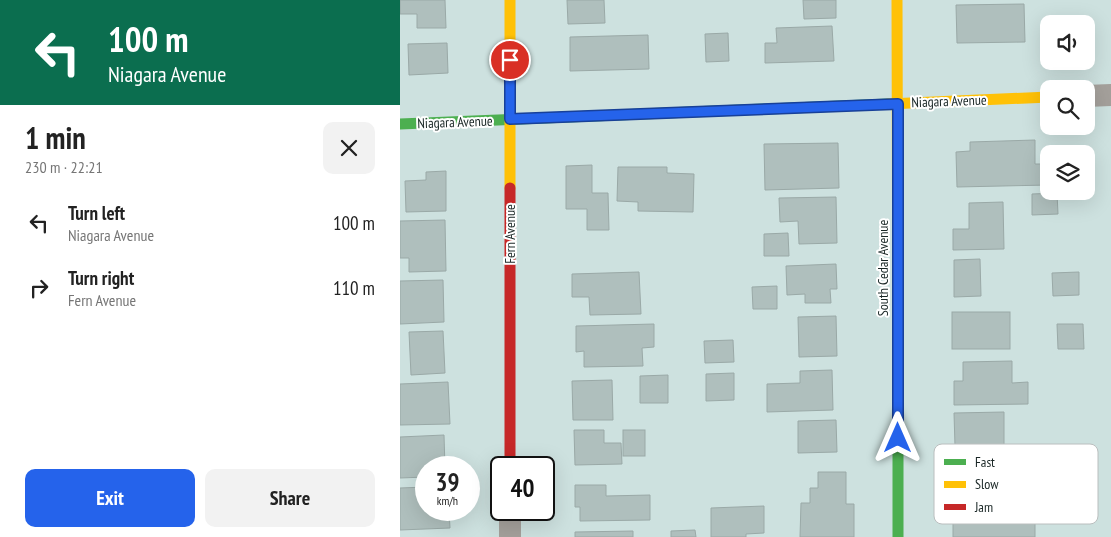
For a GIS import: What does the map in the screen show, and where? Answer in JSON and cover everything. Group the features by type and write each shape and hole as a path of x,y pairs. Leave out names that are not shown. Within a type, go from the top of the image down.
{"street":[{"name":"Fern Avenue","path":"510,0 510,456"},
{"name":"South Cedar Avenue","path":"897,0 898,537"},
{"path":"1095,95 1111,94"},
{"name":"Niagara Avenue","path":"400,124 1040,97"},
{"path":"510,521 510,537"}],"building":[{"path":"400,0 445,0 446,28 417,28 417,14 400,14"},
{"path":"567,0 604,0 605,23 568,24"},
{"path":"803,0 836,0 836,18 804,19"},
{"path":"1024,4 1025,42 957,43 956,5"},
{"path":"832,26 834,61 765,63 765,43 777,43 776,28"},
{"path":"728,33 729,61 706,62 705,34"},
{"path":"648,35 649,69 570,71 570,37"},
{"path":"447,43 448,73 409,75 408,44"},
{"path":"1035,140 1035,164 1040,164 1040,185 957,187 956,152 970,151 970,142"},
{"path":"838,143 839,188 765,190 764,144"},
{"path":"592,165 592,193 608,193 609,230 587,230 587,209 566,209 566,166"},
{"path":"618,167 667,167 667,173 694,174 693,212 638,211 638,202 617,201"},
{"path":"446,171 446,211 406,212 405,181 426,180 426,172"},
{"path":"1032,194 1040,194 1040,200 1057,200 1058,214 1032,215"},
{"path":"836,197 837,243 799,244 798,221 780,222 779,198"},
{"path":"1003,202 1004,249 953,250 953,229 969,229 969,203"},
{"path":"445,220 446,271 409,272 409,258 400,258 400,221"},
{"path":"788,233 789,256 764,256 764,234"},
{"path":"980,259 981,296 954,297 954,260"},
{"path":"836,264 837,289 830,289 831,303 805,303 805,294 787,295 786,266"},
{"path":"639,272 641,314 590,315 589,297 572,297 572,274"},
{"path":"1079,272 1079,295 1053,296 1052,273"},
{"path":"443,280 444,322 400,324 400,281"},
{"path":"777,286 777,309 753,309 752,287"},
{"path":"952,312 1010,312 1010,349 952,349"},
{"path":"836,316 837,356 799,357 798,317"},
{"path":"654,324 654,347 642,348 643,366 584,367 584,351 576,352 576,326"},
{"path":"1057,324 1083,324 1084,349 1058,349"},
{"path":"443,331 445,373 411,375 409,332"},
{"path":"733,340 734,362 705,363 704,341"},
{"path":"1012,361 1012,383 1028,382 1028,404 954,405 954,381 963,381 963,362"},
{"path":"832,370 833,410 767,412 767,384 800,383 800,371"},
{"path":"734,373 734,400 706,401 706,374"},
{"path":"668,375 668,403 640,403 640,376"},
{"path":"612,380 613,420 573,420 572,381"},
{"path":"448,382 450,424 400,425 400,384"},
{"path":"1004,412 1004,444 955,444 954,413"},
{"path":"836,420 837,452 798,453 798,421"},
{"path":"574,430 604,430 604,443 621,443 622,464 575,465"},
{"path":"623,430 645,430 645,456 623,456"},
{"path":"444,435 445,456 415,456 415,477 400,478 400,437"},
{"path":"818,472 846,472 846,504 854,504 854,537 800,537 801,503 810,503 810,488 818,488"},
{"path":"575,485 606,485 606,496 650,495 650,520 580,521 580,507 575,507"},
{"path":"415,487 415,521 450,521 450,528 400,530 400,488"},
{"path":"764,506 764,533 746,534 746,537 711,537 711,508"},
{"path":"953,524 1035,524 1035,537 953,537"},
{"path":"695,530 696,537 671,537 671,531"},
{"path":"633,531 633,537 575,537 575,532"}],"traffic: fast":[{"path":"400,124 888,104"},
{"path":"898,409 898,537"}],"traffic: slow":[{"path":"510,0 510,188"},
{"path":"897,0 898,409"},
{"path":"888,104 1040,97"}],"traffic: jam":[{"path":"510,188 510,456"}],"route":[{"path":"510,60 510,119 898,104 898,438"}]}
